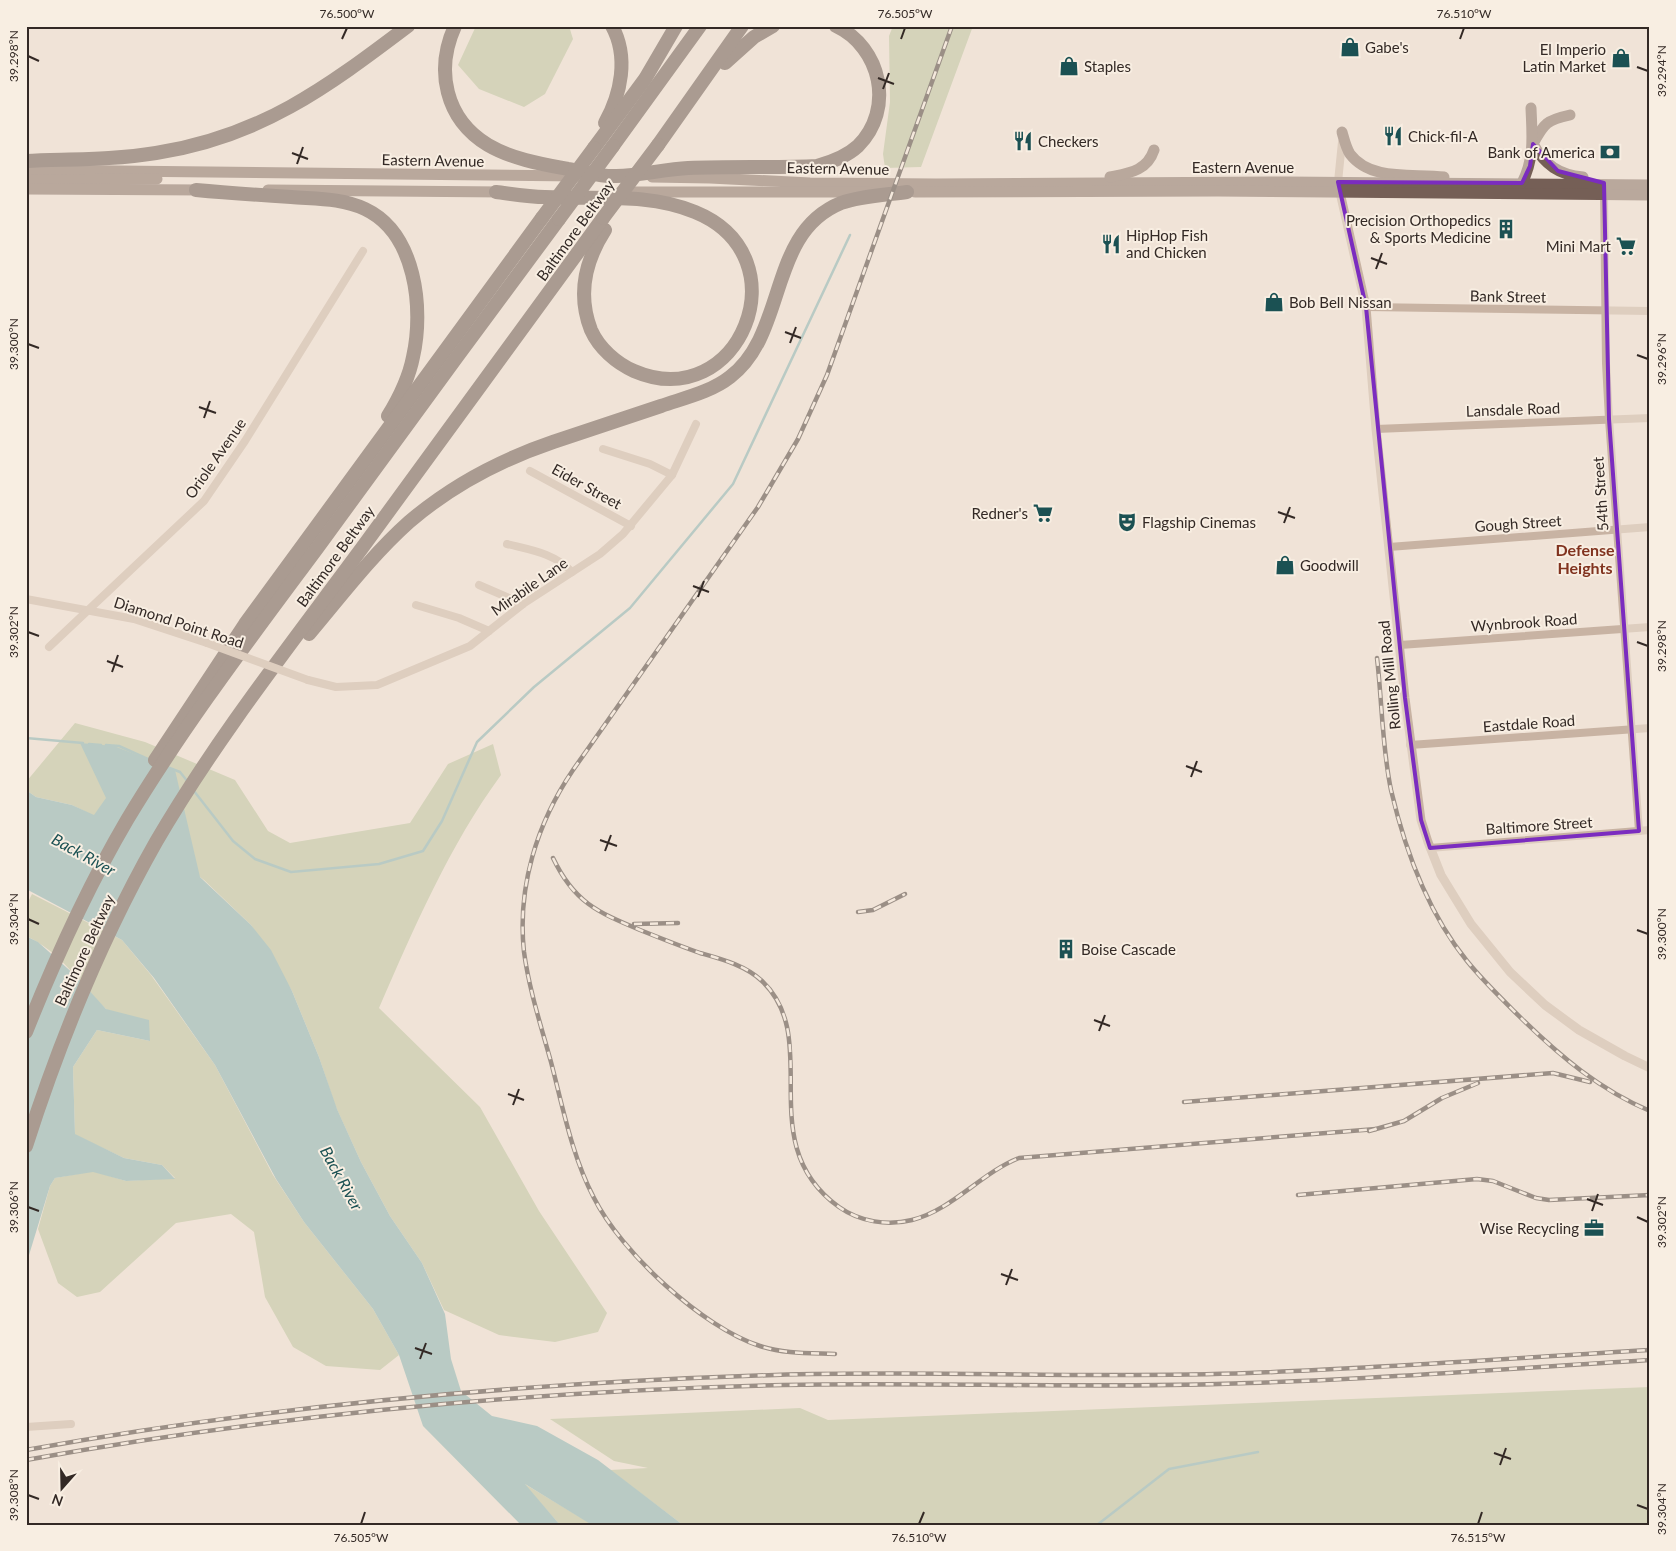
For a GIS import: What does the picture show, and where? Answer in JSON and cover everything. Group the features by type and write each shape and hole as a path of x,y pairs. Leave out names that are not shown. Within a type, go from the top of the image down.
{"highway":[{"path":"26,161 120,157 155,153 184,148 233,134 277,116 313,96 408,26"},
{"path":"455,26 445,52 444,81 453,108 460,120 477,137 496,149 520,158 615,177 685,168 817,166 832,162 846,155 858,146 873,124 880,91 875,67 869,55 853,36 836,26"},
{"path":"594,148 612,108 621,76 619,44 612,26"},
{"path":"174,739 245,624 645,79 676,26"},
{"name":"Baltimore Beltway","path":"26,1032 61,948 102,866 174,739 222,678 700,26"},
{"name":"Baltimore Beltway","path":"26,1146 59,1047 94,964 149,855 207,762 252,698 608,218 742,26"},
{"path":"698,90 740,48 773,26"},
{"path":"196,190 335,200 350,203 370,212 386,224 404,250 411,270 418,310 418,331 411,364 398,400 329,509"},
{"path":"496,192 545,198 658,201 693,211 717,224 738,245 746,258 753,290 752,304 744,332 728,354 702,372 669,378 654,377 626,368 601,346 586,316 583,288 590,257 608,218"},
{"path":"252,698 384,548 426,508 483,471 518,455 693,396 728,379 751,357 759,344 793,250 808,226 821,215 842,203 907,192"}],"main road":[{"path":"1493,192 1522,183 1530,166 1533,144 1531,108"},
{"path":"1533,144 1544,124 1551,119 1570,115"},
{"path":"1342,132 1350,154 1362,165 1377,172 1428,175 1480,183"},
{"path":"1533,144 1540,155 1558,171 1594,178 1604,188"},
{"path":"1086,183 1136,171 1150,160 1154,150"},
{"name":"Eastern Avenue","path":"26,170 710,178 810,183 1086,183 1339,187 1493,192 1650,185"},
{"path":"26,180 179,179 208,172"},
{"name":"Eastern Avenue","path":"26,189 907,192 1522,183 1604,188 1650,195"}],"street":[{"path":"1339,187 1342,132"},
{"name":"Rolling Mill Road","path":"1339,187 1366,307 1376,429 1410,745 1421,820 1430,848 1441,875 1471,924 1510,972 1545,1005 1579,1030 1650,1068"},
{"name":"54th Street","path":"1604,188 1605,311 1609,419 1639,831"},
{"name":"Oriole Avenue","path":"49,647 174,531 212,490 245,441 363,250"},
{"name":"Bank Street","path":"1366,307 1650,311"},
{"name":"Lansdale Road","path":"1376,429 1650,418"},
{"name":"Mirabile Lane","path":"321,684 348,688 383,684 470,646 523,604 600,554 631,526 672,475 696,424"},
{"path":"603,449 650,464 672,475"},
{"name":"Eider Street","path":"530,471 631,526"},
{"name":"Gough Street","path":"1389,546 1650,526"},
{"path":"507,544 542,552 561,561 572,572"},
{"path":"479,585 523,604"},
{"name":"Diamond Point Road","path":"26,598 134,619 321,684"},
{"path":"416,605 459,618 489,631"},
{"name":"Wynbrook Road","path":"1400,645 1650,626"},
{"name":"Eastdale Road","path":"1410,745 1650,728"},
{"name":"Baltimore Street","path":"1430,848 1650,830"},
{"path":"26,1427 71,1424"}],"highlighted area":[{"path":"1533,144 1558,171 1604,183 1609,419 1639,831 1430,848 1421,820 1405,698 1366,307 1338,182 1522,183 1530,166"}],"green space":[{"path":"476,26 569,26 573,39 545,94 524,107 479,89 458,65"},
{"path":"893,26 973,26 921,167 885,168 883,154 890,102 889,36"},
{"path":"75,723 145,742 235,780 268,831 290,843 410,823 448,764 493,744 501,775 482,802 449,859 419,918 379,1008 480,1107 539,1211 607,1313 598,1332 555,1342 499,1335 444,1310 422,1263 390,1216 361,1162 335,1105 319,1057 292,991 251,925 204,880 167,852 72,805 36,797 26,790 26,782"},
{"path":"32,894 122,940 151,975 215,1065 273,1175 304,1222 373,1309 399,1355 380,1370 326,1366 293,1347 265,1297 254,1232 231,1214 176,1223 100,1292 77,1297 58,1283 38,1229 50,1186 55,1178 93,1171 126,1181 175,1178 162,1165 124,1158 75,1135 73,1067 97,1030 150,1041 111,1013 49,950 26,936 26,906"},
{"path":"1650,1387 1650,1525 683,1525 610,1470 648,1468 614,1461 550,1419 800,1408 828,1420"},
{"path":"523,1483 590,1523 592,1525 560,1525"}],"water":[{"name":"Back River","path":"80,743 114,746 175,770 200,877 251,925 271,950 292,991 319,1057 337,1109 361,1162 390,1216 422,1263 445,1314 451,1359 461,1391 492,1416 537,1426 598,1460 683,1525 592,1525 525,1484 560,1525 521,1525 423,1426 399,1355 373,1309 304,1222 276,1179 215,1065 154,978 122,940 26,889 26,790 36,797 72,805 94,815 106,798"},
{"path":"26,936 38,942 76,976 106,1009 149,1020 150,1041 97,1030 73,1067 75,1134 124,1158 162,1165 175,1179 126,1181 93,1172 55,1178 50,1186 26,1265"}],"waterway":[{"path":"194,791 233,841 255,859 291,872 379,864 423,851 442,821 477,742 534,687 630,608 733,484 850,235"},
{"path":"26,738 83,743"},
{"path":"89,744 101,745"},
{"path":"106,745 119,746 150,760"},
{"path":"167,767 180,772 188,782"},
{"path":"1097,1525 1169,1469 1258,1452"}],"railway":[{"path":"835,1354 797,1353 769,1349 738,1337 714,1323 690,1306 643,1264 607,1219 586,1182 564,1114 529,980 524,952 524,904 532,856 549,812 560,790 758,507 798,439 827,375 952,26"},
{"path":"1377,658 1388,774 1397,813 1420,880 1430,902 1453,942 1494,991 1566,1059 1614,1093 1650,1111"},
{"path":"553,858 569,885 588,904 599,911 662,939 732,963 755,975 762,981 780,1005 788,1033 791,1062 792,1123 798,1153 813,1181 839,1207 865,1219 893,1223 927,1215 1019,1158 1376,1129"},
{"path":"858,912 873,910 905,894"},
{"path":"634,924 678,923"},
{"path":"1184,1102 1553,1073 1590,1082"},
{"path":"1369,1131 1404,1121 1442,1098 1478,1083"},
{"path":"1298,1195 1477,1179 1493,1181 1536,1198 1549,1200 1650,1195"},
{"path":"26,1450 212,1420 305,1409 493,1390 587,1384 775,1375 894,1373 1190,1375 1399,1366 1650,1350"},
{"path":"26,1460 120,1444 308,1418 403,1408 593,1393 783,1385 1191,1385 1399,1376 1650,1360"}],"place":[{"name":"Gabe's","path":"1350,47"},
{"name":"El Imperio Latin Market","path":"1621,58"},
{"name":"Staples","path":"1069,66"},
{"name":"Chick-fil-A","path":"1393,136"},
{"name":"Checkers","path":"1023,141"},
{"name":"Bank of America","path":"1610,152"},
{"name":"Precision Orthopedics & Sports Medicine","path":"1506,229"},
{"name":"HipHop Fish and Chicken","path":"1111,244"},
{"name":"Mini Mart","path":"1626,246"},
{"name":"Bob Bell Nissan","path":"1274,302"},
{"name":"Redner's","path":"1043,513"},
{"name":"Flagship Cinemas","path":"1127,522"},
{"name":"Goodwill","path":"1285,565"},
{"name":"Boise Cascade","path":"1066,949"},
{"name":"Wise Recycling","path":"1594,1228"}],"district":[{"name":"Defense Heights","path":"1585,558"}]}
